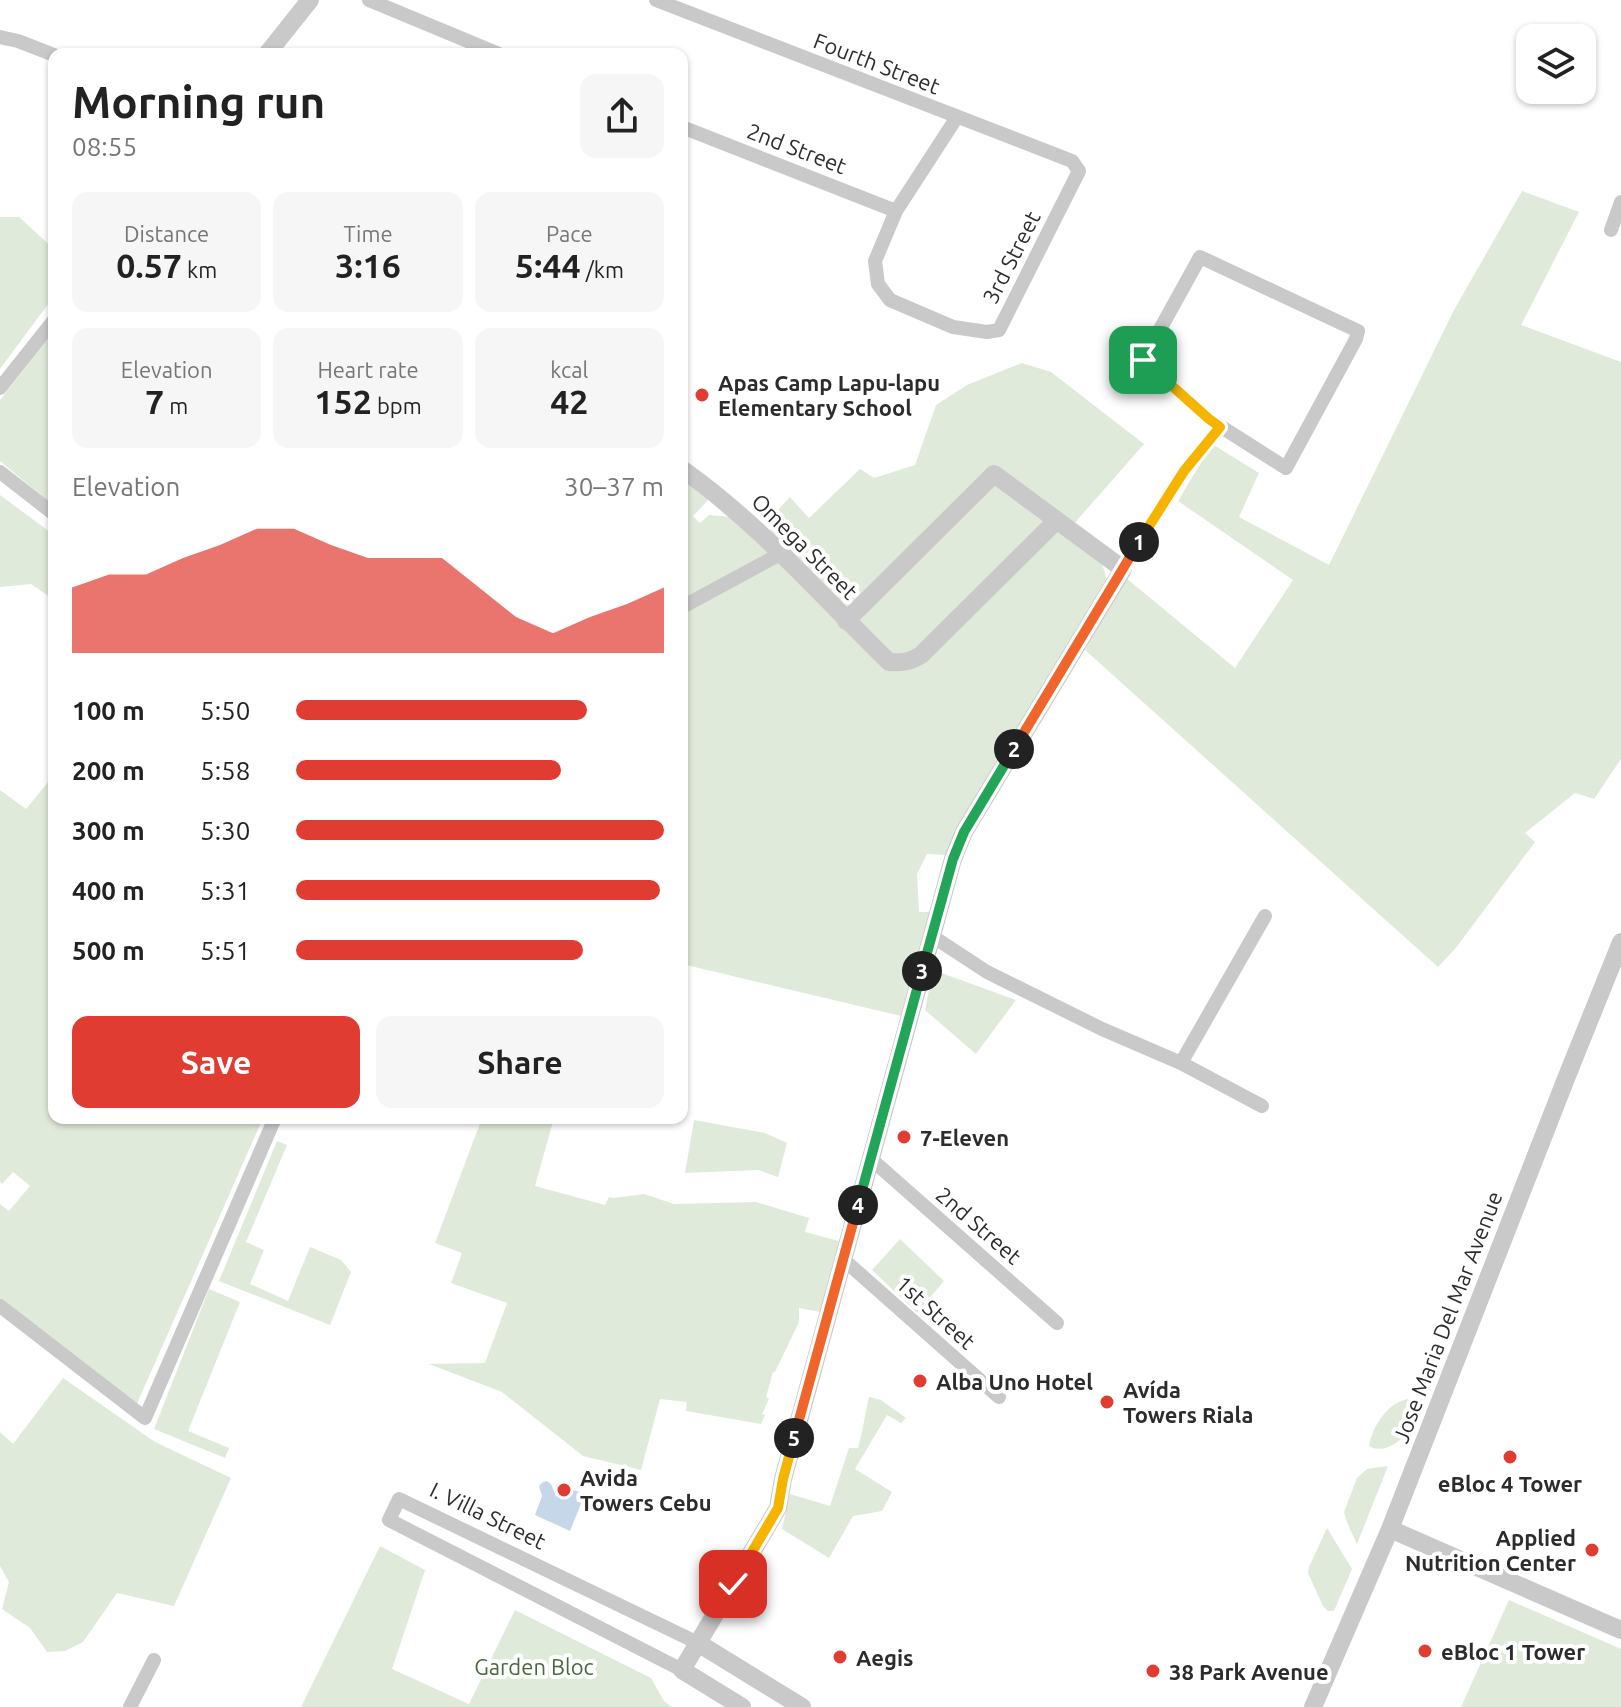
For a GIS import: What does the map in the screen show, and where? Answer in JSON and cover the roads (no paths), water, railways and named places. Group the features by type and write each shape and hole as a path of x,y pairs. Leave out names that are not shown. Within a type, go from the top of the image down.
{"street":[{"path":"272,48 310,0"},
{"path":"369,0 485,48"},
{"name":"Fourth Street","path":"656,0 1072,161 1079,171"},
{"path":"0,37 48,53"},
{"name":"3rd Street","path":"957,117 896,211 875,261 878,284 890,300 953,327 987,332 999,330 1079,171"},
{"name":"2nd Street","path":"688,129 896,211"},
{"path":"1611,230 1621,202"},
{"path":"1200,257 1358,331 1286,468 1220,427 1143,360 1200,257"},
{"path":"0,388 48,328"},
{"path":"682,1670 778,1508 783,1479 953,859 964,832 1184,471 1220,427"},
{"path":"0,472 48,509"},
{"name":"Omega Street","path":"688,474 722,499 782,553 889,662 911,661 921,655 1057,520"},
{"path":"846,621 994,474 1123,569"},
{"path":"688,604 782,553"},
{"path":"1181,1063 1265,916"},
{"path":"932,936 987,972 1102,1029 1181,1063 1262,1106"},
{"name":"Jose Maria Del Mar Avenue","path":"1313,1707 1390,1529 1621,942"},
{"path":"0,1306 145,1418 272,1124"},
{"name":"2nd Street","path":"871,1159 1057,1323"},
{"name":"1st Street","path":"843,1259 999,1397"},
{"name":"I. Villa Street","path":"742,1707 682,1670 389,1520 399,1499 698,1643 802,1707"},
{"path":"426,1539 438,1516"},
{"path":"1390,1529 1621,1630"},
{"path":"533,1593 547,1569"},
{"path":"130,1707 154,1660"}],"water":[{"path":"547,1481 556,1496 564,1497 571,1489 585,1494 570,1531 535,1515 542,1496 539,1486"}],"place":[{"name":"Apas Camp Lapu-lapu Elementary School","path":"702,395"},
{"name":"7-Eleven","path":"904,1137"},
{"name":"Alba Uno Hotel","path":"920,1381"},
{"name":"Avída Towers Riala","path":"1107,1402"},
{"name":"eBloc 4 Tower","path":"1510,1457"},
{"name":"Avida Towers Cebu","path":"564,1490"},
{"name":"Applied Nutrition Center","path":"1592,1550"},
{"name":"eBloc 1 Tower","path":"1425,1651"},
{"name":"Aegis","path":"840,1657"},
{"name":"38 Park Avenue","path":"1153,1671"}],"park label":[{"name":"Garden Bloc","path":"534,1666"}]}
